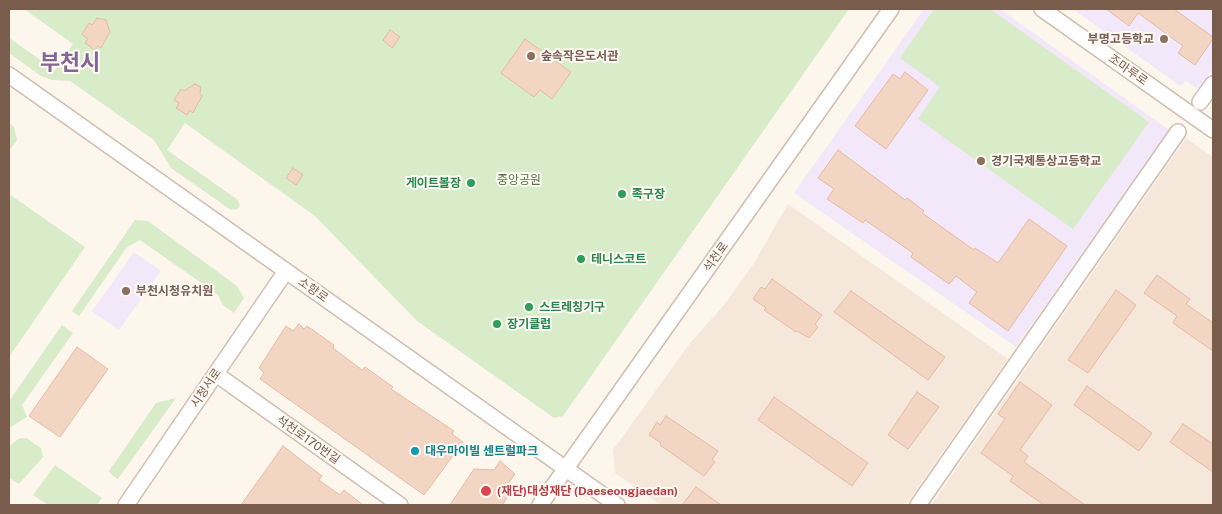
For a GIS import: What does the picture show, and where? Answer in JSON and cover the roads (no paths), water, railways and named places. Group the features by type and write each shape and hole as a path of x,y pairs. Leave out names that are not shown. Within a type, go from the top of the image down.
{"street":[{"name":"석천로","path":"540,505 891,9"},
{"name":"조마루로","path":"1042,9 1213,130"},
{"name":"소향로","path":"9,75 617,505"},
{"path":"1200,102 1213,84"},
{"path":"918,505 1178,132"},
{"name":"시청서로","path":"130,504 286,271"},
{"name":"석천로170번길","path":"216,374 400,505"}],"place":[{"name":"부명고등학교","path":"1164,39"},
{"name":"숲속작은도서관","path":"531,56"},
{"name":"경기국제통상고등학교","path":"981,161"},
{"name":"게이트볼장","path":"471,183"},
{"name":"족구장","path":"622,194"},
{"name":"테니스코트","path":"581,259"},
{"name":"부천시청유치원","path":"126,291"},
{"name":"스트레칭기구","path":"529,307"},
{"name":"장기클럽","path":"497,324"},
{"name":"대우마이빌 센트럴파크","path":"415,451"},
{"name":"(재단)대성재단 (Daeseongjaedan)","path":"486,491"}],"district":[{"name":"부천시","path":"70,63"}],"park label":[{"name":"중앙공원","path":"519,180"}]}
